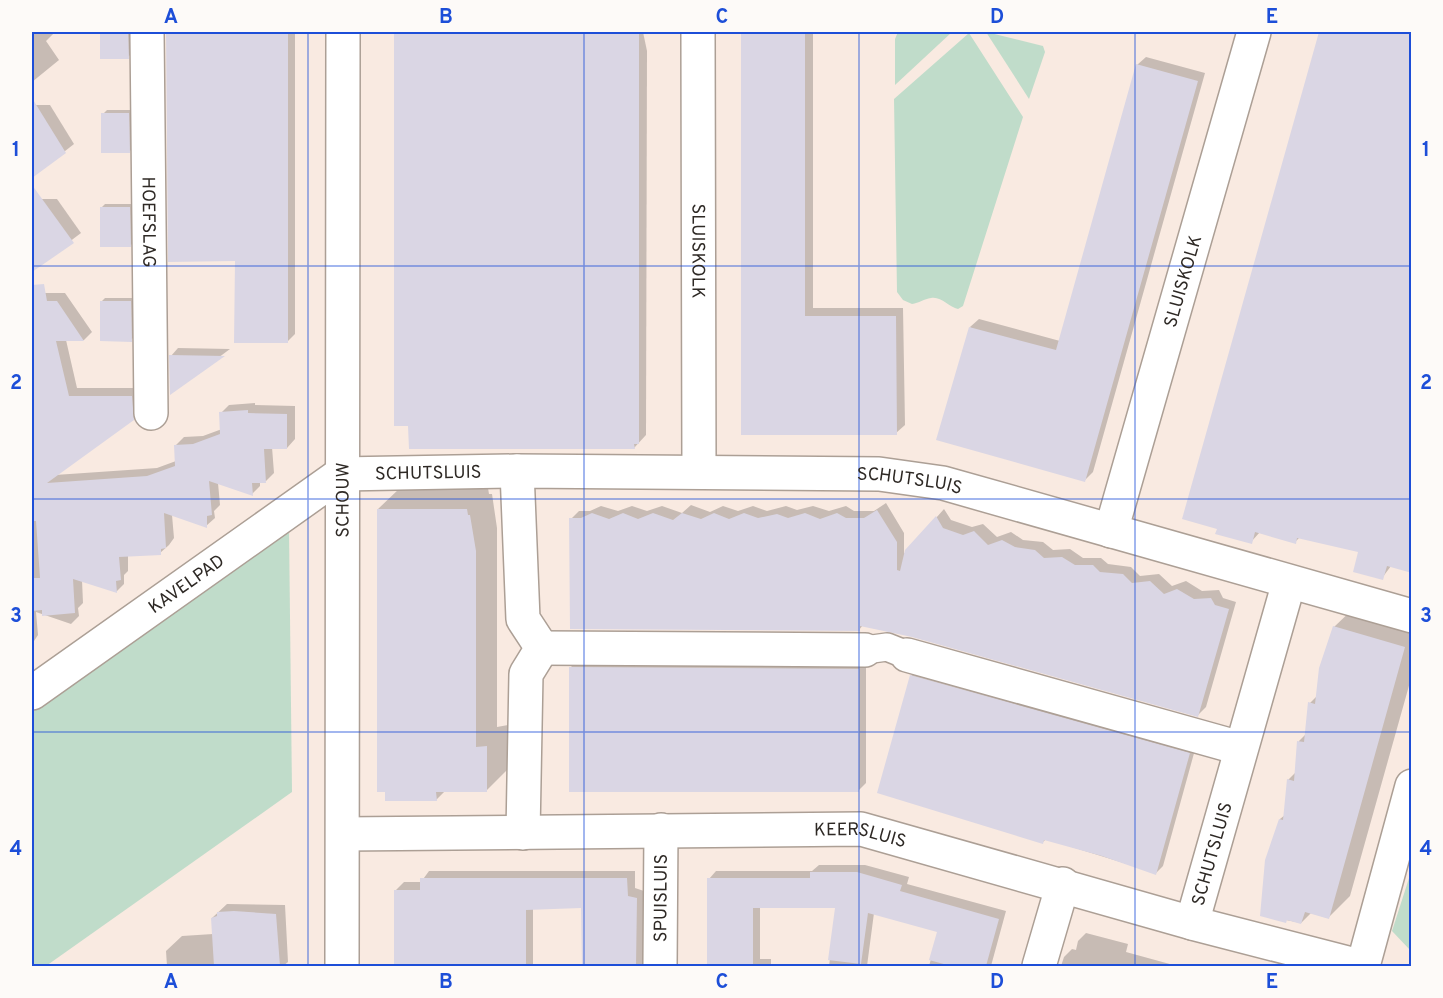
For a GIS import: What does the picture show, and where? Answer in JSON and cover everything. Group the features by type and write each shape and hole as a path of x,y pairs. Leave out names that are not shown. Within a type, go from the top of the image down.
{"street":[{"name":"HOEFSLAG","path":"147,32 151,414"},
{"name":"SCHOUW","path":"337,963 343,834 341,474 343,32"},
{"name":"SLUISKOLK","path":"699,32 699,471"},
{"name":"SLUISKOLK","path":"1111,531 1254,32"},
{"path":"517,471 523,619 542,648"},
{"name":"SCHUTSLUIS","path":"341,474 699,471 879,474 912,478 943,483 1412,616"},
{"name":"KAVELPAD","path":"32,693 341,474"},
{"name":"SCHUTSLUIS","path":"1192,923 1289,582"},
{"path":"542,648 865,650 887,647 907,655 1240,748"},
{"path":"523,833 526,674 542,648"},
{"path":"1361,966 1412,786"},
{"name":"KEERSLUIS","path":"343,834 861,829 1063,884 1192,923 1361,966"},
{"name":"SPUISLUIS","path":"660,966 661,830"},
{"path":"1039,966 1063,884"}],"green space":[{"path":"898,32 952,32 895,85 895,39"},
{"path":"986,32 1043,46 1045,52 1029,99"},
{"path":"969,33 1023,117 963,306 958,309 935,298 912,304 903,300 897,292 894,99"},
{"path":"289,529 292,792 46,966 32,966 32,712"},
{"path":"1411,872 1411,951 1392,931"}],"building":[{"path":"100,32 128,32 129,59 100,59"},
{"path":"166,32 288,32 288,343 234,343 235,261 168,262"},
{"path":"394,32 639,32 639,444 634,444 635,449 409,449 408,426 394,426"},
{"path":"741,32 805,32 805,316 896,316 897,435 741,435"},
{"path":"1319,32 1412,32 1412,573 1387,566 1383,580 1353,572 1358,552 1297,538 1296,544 1255,532 1252,544 1215,534 1217,529 1182,519"},
{"path":"1136,64 1198,81 1085,482 936,440 969,327 1056,350"},
{"path":"32,98 66,153 32,178"},
{"path":"101,113 129,113 130,153 101,153"},
{"path":"32,185 74,243 32,272"},
{"path":"100,207 130,207 131,247 100,247"},
{"path":"44,284 47,301 57,301 84,341 56,341 69,396 132,396 134,420 47,483 147,476 175,466 174,445 193,444 220,434 219,412 248,410 248,413 287,414 287,449 264,449 266,483 252,483 253,496 209,481 212,515 207,516 207,528 164,513 166,548 161,549 161,555 119,557 121,580 116,581 117,593 73,579 75,613 42,616 42,610 32,611 32,578 40,578 36,521 32,521 32,285"},
{"path":"100,301 131,301 132,342 100,341"},
{"path":"169,355 225,356 170,395"},
{"path":"377,509 467,509 470,515 476,551 476,747 487,746 487,792 436,792 437,801 385,801 385,792 377,792"},
{"path":"877,510 897,542 897,570 900,571 905,550 936,516 943,528 963,535 974,531 988,545 1002,540 1015,547 1035,550 1044,558 1062,557 1075,565 1093,565 1100,572 1123,574 1132,583 1150,581 1164,594 1177,589 1194,599 1211,598 1215,605 1229,609 1198,717 912,637 860,626 860,631 570,629 569,518 581,518 592,513 609,519 623,513 638,519 653,513 673,520 682,513 701,519 714,513 729,519 744,513 758,518 777,514 788,518 805,513 820,519 837,513 846,518 864,518"},
{"path":"1333,626 1405,647 1329,919 1305,912 1301,924 1287,920 1286,923 1260,916 1265,860 1279,819 1283,820 1287,779 1294,781 1297,741 1304,742 1308,702 1315,704 1319,668"},
{"path":"569,667 859,669 859,792 569,792"},
{"path":"910,675 1190,753 1156,875 1102,856 1044,840 1043,844 877,793"},
{"path":"810,872 857,872 902,885 900,891 999,919 986,966 951,966 929,960 937,932 868,913 861,964 828,960 835,908 753,908 753,966 707,966 707,878 810,878"},
{"path":"420,878 627,878 628,896 637,898 636,966 582,966 581,908 526,910 526,966 394,966 394,890 420,890"},
{"path":"217,912 276,914 280,966 214,966 211,918 217,916"}]}
